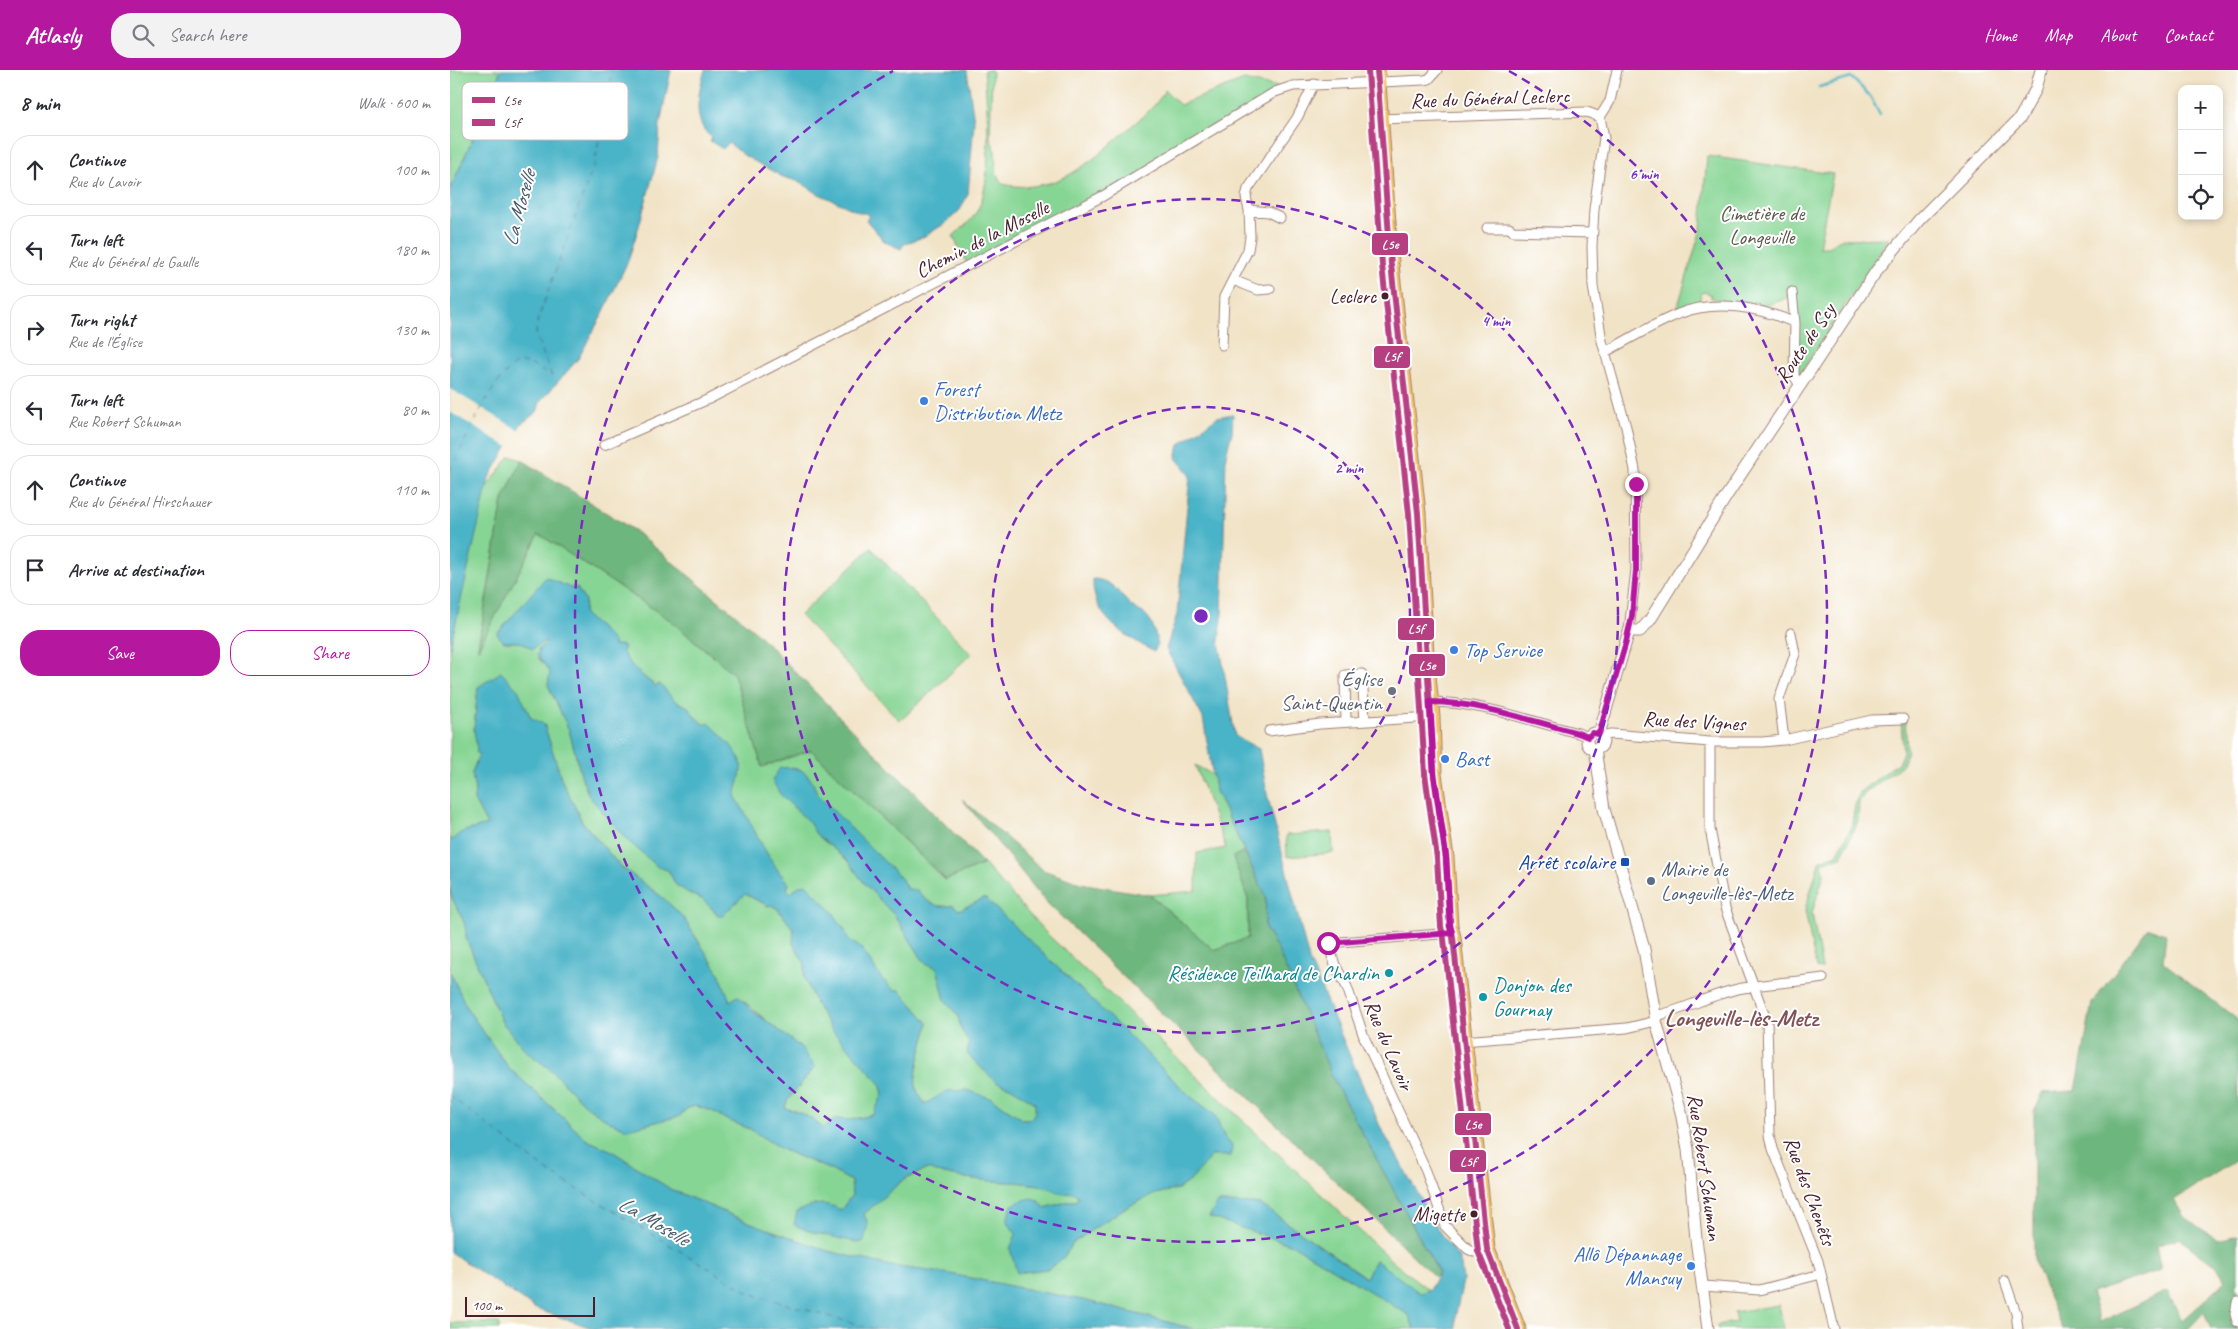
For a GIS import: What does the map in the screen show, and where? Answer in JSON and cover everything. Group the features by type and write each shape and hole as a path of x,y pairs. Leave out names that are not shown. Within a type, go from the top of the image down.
{"main road":[{"path":"1377,76 1392,273 1418,514 1434,774 1441,817 1450,926 1488,1249 1518,1329"}],"street":[{"name":"Chemin de la Moselle","path":"604,445 709,399 1103,196 1275,92 1293,86 1377,76 1424,80 1429,79 1437,70"},
{"path":"1601,735 1592,733 1588,737 1588,745 1595,749 1602,746 1601,735 1629,631 1636,570 1634,470 1626,427 1605,352 1594,286 1592,233 1604,138 1600,117 1610,101 1617,70"},
{"name":"Route de Scy","path":"1629,631 1640,631 1650,620 1727,494 1896,245 2012,126 2029,104 2036,89 2041,70"},
{"path":"1222,345 1224,297 1248,250 1249,210 1246,198 1248,190 1297,118 1314,84"},
{"name":"Rue du Général Leclerc","path":"1379,119 1587,112 1600,117"},
{"path":"1249,210 1268,212 1280,218"},
{"path":"1486,228 1509,228 1513,231 1592,233"},
{"path":"1233,280 1258,290 1270,289"},
{"path":"1792,292 1795,323 1794,376 1800,384"},
{"path":"1605,352 1682,313 1703,308 1731,306 1757,310 1772,313 1795,323"},
{"path":"1784,740 1779,699 1795,654 1791,632"},
{"path":"1346,722 1345,675 1362,674 1364,721"},
{"path":"1269,731 1364,721 1431,710 1456,703 1588,737"},
{"name":"Rue des Vignes","path":"1601,735 1657,736 1710,742 1784,740 1872,720 1903,719"},
{"name":"Rue des Chenêts","path":"1710,742 1710,828 1725,908 1767,1022 1770,1135 1773,1149 1818,1261 1834,1329"},
{"name":"Rue Robert Schuman","path":"1595,749 1604,809 1644,950 1656,1019 1681,1112 1688,1149 1696,1239 1708,1329"},
{"name":"Rue du Lavoir","path":"1452,933 1328,943 1335,965 1347,987 1364,1037 1426,1171 1445,1226 1468,1249 1474,1252 1488,1249"},
{"path":"1463,1041 1627,1028 1656,1019 1716,995 1744,987 1823,978"},
{"path":"1703,1286 1759,1290 1821,1274"},
{"path":"2006,1281 2016,1313 2018,1329"},
{"path":"2238,1303 2236,1314 2238,1321"}],"green space":[{"path":"450,70 500,70 497,82 462,82 462,140 472,140 450,189"},
{"path":"984,70 992,70 990,137 995,151 996,173 1002,184 1021,187 1055,181 1084,165 1157,103 1165,90 1180,105 1244,80 1283,88 1103,196 968,265 953,236 975,215 986,182 988,143"},
{"name":"Cimetière de Longeville","path":"1707,156 1833,174 1819,247 1828,247 1840,239 1889,238 1800,374 1797,372 1797,291 1788,293 1788,297 1779,301 1760,305 1721,301 1711,298 1710,294 1704,292 1699,302 1677,309 1701,229"},
{"path":"510,456 522,460 503,500 478,647 539,534 670,620 734,674 762,767 811,750 945,880 984,864 1046,933 1394,1263 1429,1290 1420,1294 1375,1260 1366,1278 1260,1204 1218,1203 1209,1217 1293,1245 1409,1315 1414,1329 1194,1329 1087,1301 950,1274 891,1266 828,1251 743,1220 670,1189 612,1151 587,1140 508,1067 468,1010 450,972 450,891 466,925 466,938 502,1022 527,1052 550,1069 585,1105 610,1122 627,1129 680,1116 687,1108 696,1106 714,1111 725,1119 750,1129 781,1149 831,1170 851,1181 852,1195 841,1210 797,1212 863,1214 903,1180 927,1169 967,1178 1028,1183 1062,1194 1073,1192 1079,1197 1076,1201 1045,1208 1037,1199 1063,1258 1074,1242 1123,1209 1155,1194 1178,1189 1192,1179 1211,1156 1232,1146 1224,1136 1215,1115 1190,1096 985,899 959,910 953,905 942,906 933,904 917,890 907,889 901,878 817,794 809,776 792,767 780,794 809,822 816,834 847,860 865,884 895,916 924,962 937,968 945,1000 958,1016 961,1029 996,1082 1012,1088 1035,1103 1036,1112 1031,1119 1022,1119 991,1098 934,1099 926,1104 918,1094 916,1076 928,1023 900,990 894,990 881,978 862,949 848,939 799,886 791,893 787,889 789,884 773,864 735,796 741,761 726,740 695,717 688,707 675,701 660,684 656,686 633,667 614,646 611,639 584,614 585,601 577,588 571,588 546,578 497,634 504,642 521,642 527,645 548,642 539,651 538,658 551,672 548,685 569,730 589,796 626,838 658,867 668,870 676,885 702,899 720,917 745,894 768,906 771,905 777,908 794,930 793,943 805,964 804,977 816,1004 831,1029 880,1083 883,1094 873,1115 850,1120 835,1119 823,1129 806,1116 785,1108 787,1101 815,1067 784,1036 738,996 730,1002 719,973 682,916 662,897 620,866 582,821 562,781 544,724 531,718 518,690 478,687 474,728 479,754 472,773 475,790 474,800 487,825 462,832 450,841 450,647 486,488"},
{"path":"522,460 635,531 755,631 984,864 946,880 811,750 762,767 734,674 670,620 539,534 478,649 503,500"},
{"path":"871,548 971,654 900,721 800,615"},
{"path":"1901,718 1905,718 1907,752 1902,765 1865,793 1859,802 1858,820 1841,857 1822,863 1824,874 1812,913 1822,969 1816,968 1805,910 1820,860 1837,854 1851,828 1856,801 1861,791 1899,762 1903,752"},
{"path":"1195,765 1213,775 1215,789 1244,851 1233,857 1248,899 1248,938 1214,950 1150,895 1196,891 1197,853 1226,848"},
{"path":"962,799 1043,870 1080,883 1150,895 1214,950 1248,938 1248,899 1233,857 1244,851 1266,897 1265,928 1277,948 1335,1083 1439,1273 1435,1277 1047,903"},
{"path":"1332,832 1333,853 1287,857 1286,835"},
{"path":"2148,928 2166,934 2163,962 2238,1020 2238,1159 2174,1200 2184,1217 2218,1240 2238,1235 2238,1283 2235,1286 2238,1290 2238,1329 2211,1329 2204,1312 2188,1329 2062,1329 2034,1261 2034,1112 2043,1093 2076,1091 2092,1003","holes":["2178,1238 2217,1267 2226,1281 2182,1320 2167,1291 2100,1322 2091,1293 2161,1270 2156,1246"]},
{"path":"1779,1305 1784,1329 1718,1329 1717,1325 1736,1322 1734,1312"},
{"path":"450,1323 499,1323 499,1329 450,1329"}],"water":[{"name":"La Moselle","path":"500,70 671,70 660,124 658,157 628,261 578,359 540,402 537,412 521,424 489,478 450,647 450,189 472,140 628,140 628,82 497,82"},
{"path":"705,70 967,70 974,122 968,194 960,210 946,223 923,237 904,244 901,249 885,242 866,220 869,216 865,213 861,213 817,193 800,182 783,177 745,156 729,143 723,149 710,141 712,138 701,124 698,106"},
{"path":"1233,414 1232,433 1226,454 1222,619 1219,641 1235,736 1259,749 1267,794 1309,960 1380,1126 1440,1233 1458,1257 1461,1265 1463,1281 1455,1318 1456,1329 1414,1329 1409,1315 1293,1245 1209,1217 1218,1203 1260,1204 1366,1278 1375,1260 1420,1293 1429,1290 1439,1273 1335,1083 1277,948 1265,928 1266,897 1215,789 1203,718 1166,649 1177,614 1190,475 1176,458 1179,445 1217,417"},
{"path":"546,577 570,588 577,588 585,601 584,614 607,635 614,643 614,646 620,645 624,647 622,651 632,666 655,686 660,684 675,701 688,707 704,725 709,723 734,750 741,764 740,778 735,796 773,864 789,884 787,889 791,893 799,886 806,884 832,911 845,930 848,939 862,949 881,978 894,990 900,990 928,1023 916,1076 918,1092 925,1104 947,1091 966,1090 991,1098 1022,1119 1031,1119 1035,1112 1035,1103 1012,1088 996,1082 967,1054 969,1042 961,1029 958,1016 945,1000 937,968 924,962 895,916 865,884 847,860 816,834 809,822 780,794 772,780 780,768 794,768 804,772 812,781 817,794 901,878 907,889 917,890 933,904 942,906 953,905 959,910 985,898 1190,1096 1215,1115 1224,1136 1232,1146 1231,1156 1211,1156 1192,1179 1178,1189 1155,1194 1123,1209 1074,1242 1063,1258 1048,1269 1017,1273 1010,1249 1016,1234 1007,1221 1012,1205 1030,1198 1037,1200 1045,1208 1076,1201 1079,1197 1073,1192 1062,1194 1028,1183 967,1178 927,1169 903,1180 864,1214 868,1224 864,1241 859,1243 812,1232 794,1225 797,1212 814,1205 830,1205 841,1210 852,1195 851,1181 831,1170 781,1149 750,1129 725,1119 714,1112 696,1106 687,1108 680,1116 627,1129 610,1122 585,1105 550,1069 527,1052 502,1022 466,938 465,925 451,894 450,841 462,832 487,825 474,800 475,790 472,773 479,754 476,753 474,729 478,687 501,672 518,690 531,718 544,724 562,781 582,822 620,866 662,897 682,916 719,973 730,1001 738,996 752,1010 802,1048 815,1067 787,1101 785,1108 806,1116 823,1129 835,1119 850,1120 873,1115 883,1094 880,1083 831,1029 816,1004 804,977 805,964 793,943 794,930 777,908 745,894 721,917 702,899 676,885 668,870 658,867 626,839 589,796 569,730 548,685 550,672 537,655 538,649 547,642 545,641 532,649 521,642 504,642 497,634"},
{"path":"1093,579 1111,585 1135,608 1146,615 1152,625 1158,644 1154,652 1121,631 1104,614 1094,592"},
{"name":"La Moselle","path":"450,972 468,1010 508,1067 587,1140 612,1151 670,1189 743,1220 828,1251 891,1266 950,1274 1087,1301 1194,1329 595,1329 536,1309 450,1252"}],"pier":[{"path":"450,389 520,431 510,448 450,412"}],"waterway":[{"path":"1819,87 1852,78 1870,96 1880,115"}],"ferry route":[{"path":"610,82 612,70"},
{"path":"552,376 536,336 537,322 595,162 599,140"},
{"path":"450,471 479,412 507,371 518,362 532,365 552,376"},
{"path":"450,1096 550,1173 752,1294 873,1329"}],"transit line":[{"name":"L5e","path":"1377,70 1391,264 1418,513 1434,774 1446,857 1450,926 1453,937 1487,1249 1518,1329"},
{"name":"L5f","path":"1368,71 1382,265 1409,514 1425,774 1437,858 1441,927 1444,939 1478,1251 1509,1329"}],"place":[{"name":"Leclerc","path":"1385,296"},
{"name":"Forest Distribution Metz","path":"924,401"},
{"name":"Top Service","path":"1454,650"},
{"name":"Église Saint-Quentin","path":"1392,691"},
{"name":"Bast","path":"1445,759"},
{"name":"Arrêt scolaire","path":"1625,862"},
{"name":"Mairie de Longeville-lès-Metz","path":"1651,881"},
{"name":"Résidence Teilhard de Chardin","path":"1389,973"},
{"name":"Donjon des Gournay","path":"1483,997"},
{"name":"Migette","path":"1474,1214"},
{"name":"Allô Dépannage Mansuy","path":"1691,1266"}],"district":[{"name":"Longeville-lès-Metz","path":"1741,1018"}],"route":[{"path":"1328,943 1452,933 1445,869 1446,857 1439,801 1435,788 1430,702 1456,703 1485,709 1588,737 1592,733 1599,734 1632,616 1636,570 1636,484"}]}
